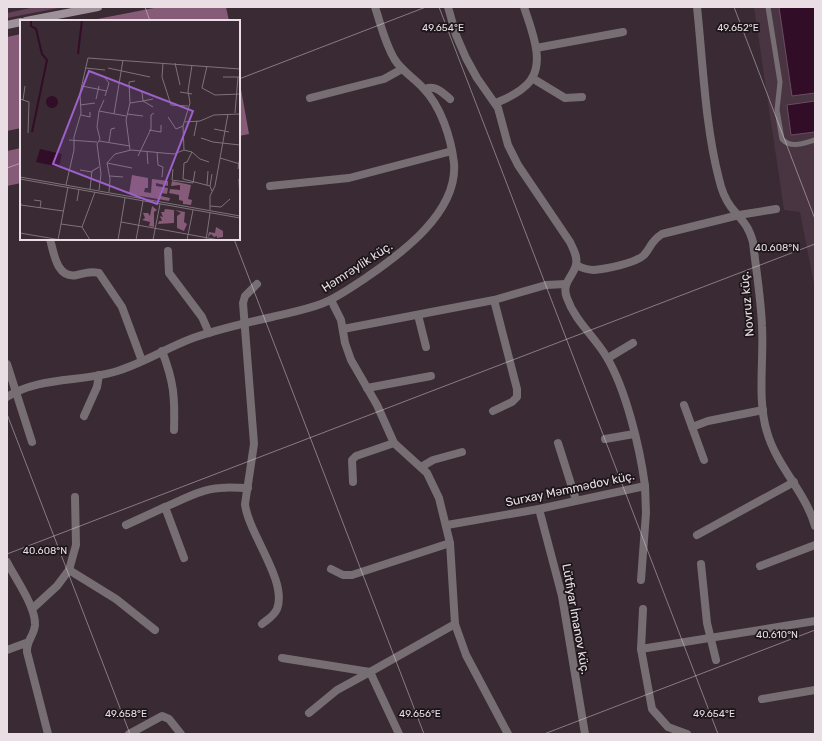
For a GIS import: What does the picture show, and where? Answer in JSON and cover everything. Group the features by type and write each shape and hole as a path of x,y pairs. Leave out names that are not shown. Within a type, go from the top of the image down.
{"main road":[{"path":"31,20 98,7"},
{"path":"7,25 20,22"}],"street":[{"name":"Həmrəylik küç.","path":"7,397 15,392 40,384 114,372 209,333 306,309 331,300 386,264 412,243 428,226 445,202 450,191 454,165 452,151 443,121 425,89 396,62 390,50 375,7"},
{"path":"343,328 494,300 546,285 566,284 576,265 575,253 570,242 518,165 508,145 502,120 496,104 477,78 466,58 456,35 448,7"},
{"path":"496,104 524,88 532,78 537,57 536,48 524,7"},
{"name":"Novruz küç.","path":"697,7 713,152 719,180 726,198 750,230 753,242 762,326 763,410 766,431 771,445 780,462 805,498 815,526"},
{"path":"536,48 623,32"},
{"path":"310,98 384,79 402,69"},
{"path":"532,78 565,98 582,97"},
{"path":"425,89 431,87 438,89 450,99"},
{"path":"270,186 349,178 452,151"},
{"path":"576,265 584,269 593,270 634,262 644,255 653,240 662,234 739,215 776,210"},
{"path":"50,240 55,259 62,272 70,276 93,272 99,273 122,307 142,361"},
{"path":"168,250 169,273 202,317 209,333"},
{"path":"257,284 245,296 243,303 254,444 246,513 270,565 278,598 277,608 273,615 262,624"},
{"name":"Surxay Məmmədov küç.","path":"447,525 539,509 644,486 634,434 618,380 608,358 571,309 566,296 566,284"},
{"path":"331,300 343,328 345,343 351,360 368,388 394,443 421,467 432,482 447,525 450,542 455,624 466,655 508,734"},
{"path":"493,411 512,402 517,397 517,389 494,300"},
{"path":"418,315 426,347"},
{"path":"608,358 633,343"},
{"path":"162,351 168,367 175,398 174,430"},
{"path":"7,364 32,442"},
{"path":"84,416 97,387 99,375"},
{"path":"368,388 431,376"},
{"path":"684,405 704,460"},
{"path":"692,427 708,421 763,410"},
{"path":"605,438 634,434"},
{"path":"558,442 576,500"},
{"path":"353,482 352,460 356,456 394,443"},
{"path":"421,467 433,460 462,452"},
{"path":"697,535 794,482"},
{"path":"641,580 646,513 644,486"},
{"path":"126,525 198,493 219,488 248,488"},
{"path":"32,609 48,596 69,570 76,545 75,497"},
{"path":"165,507 184,558"},
{"name":"Lütfiyar İmanov küç.","path":"539,509 562,596 585,734"},
{"path":"331,569 343,575 352,575 450,542"},
{"path":"760,566 815,546"},
{"path":"7,562 32,609 35,625 33,635 26,644 7,650"},
{"path":"701,564 710,636 716,660"},
{"path":"69,570 116,599 155,630"},
{"path":"643,609 641,648 652,709 668,727 687,734"},
{"path":"641,648 815,620"},
{"path":"309,713 337,690 351,681 370,672 455,624"},
{"path":"26,644 28,661 48,734"},
{"path":"282,658 370,672"},
{"path":"370,672 400,734"},
{"path":"762,699 815,690"},
{"path":"130,734 162,716 169,718 181,734"}],"lane":[{"path":"768,7 780,82 777,110 782,139 785,143 793,145 815,140"}],"shaded area":[{"path":"35,7 64,7 7,18 7,13"},
{"path":"159,7 226,7 229,20 92,20"},
{"path":"754,7 815,7 815,289 800,212 784,210"},
{"path":"779,7 815,7 815,93 792,96"},
{"path":"20,34 20,128 7,131 7,37"},
{"path":"240,84 249,134 240,136"},
{"path":"815,101 815,132 791,135 787,105"},
{"path":"20,148 20,183 7,186 7,151"}]}
